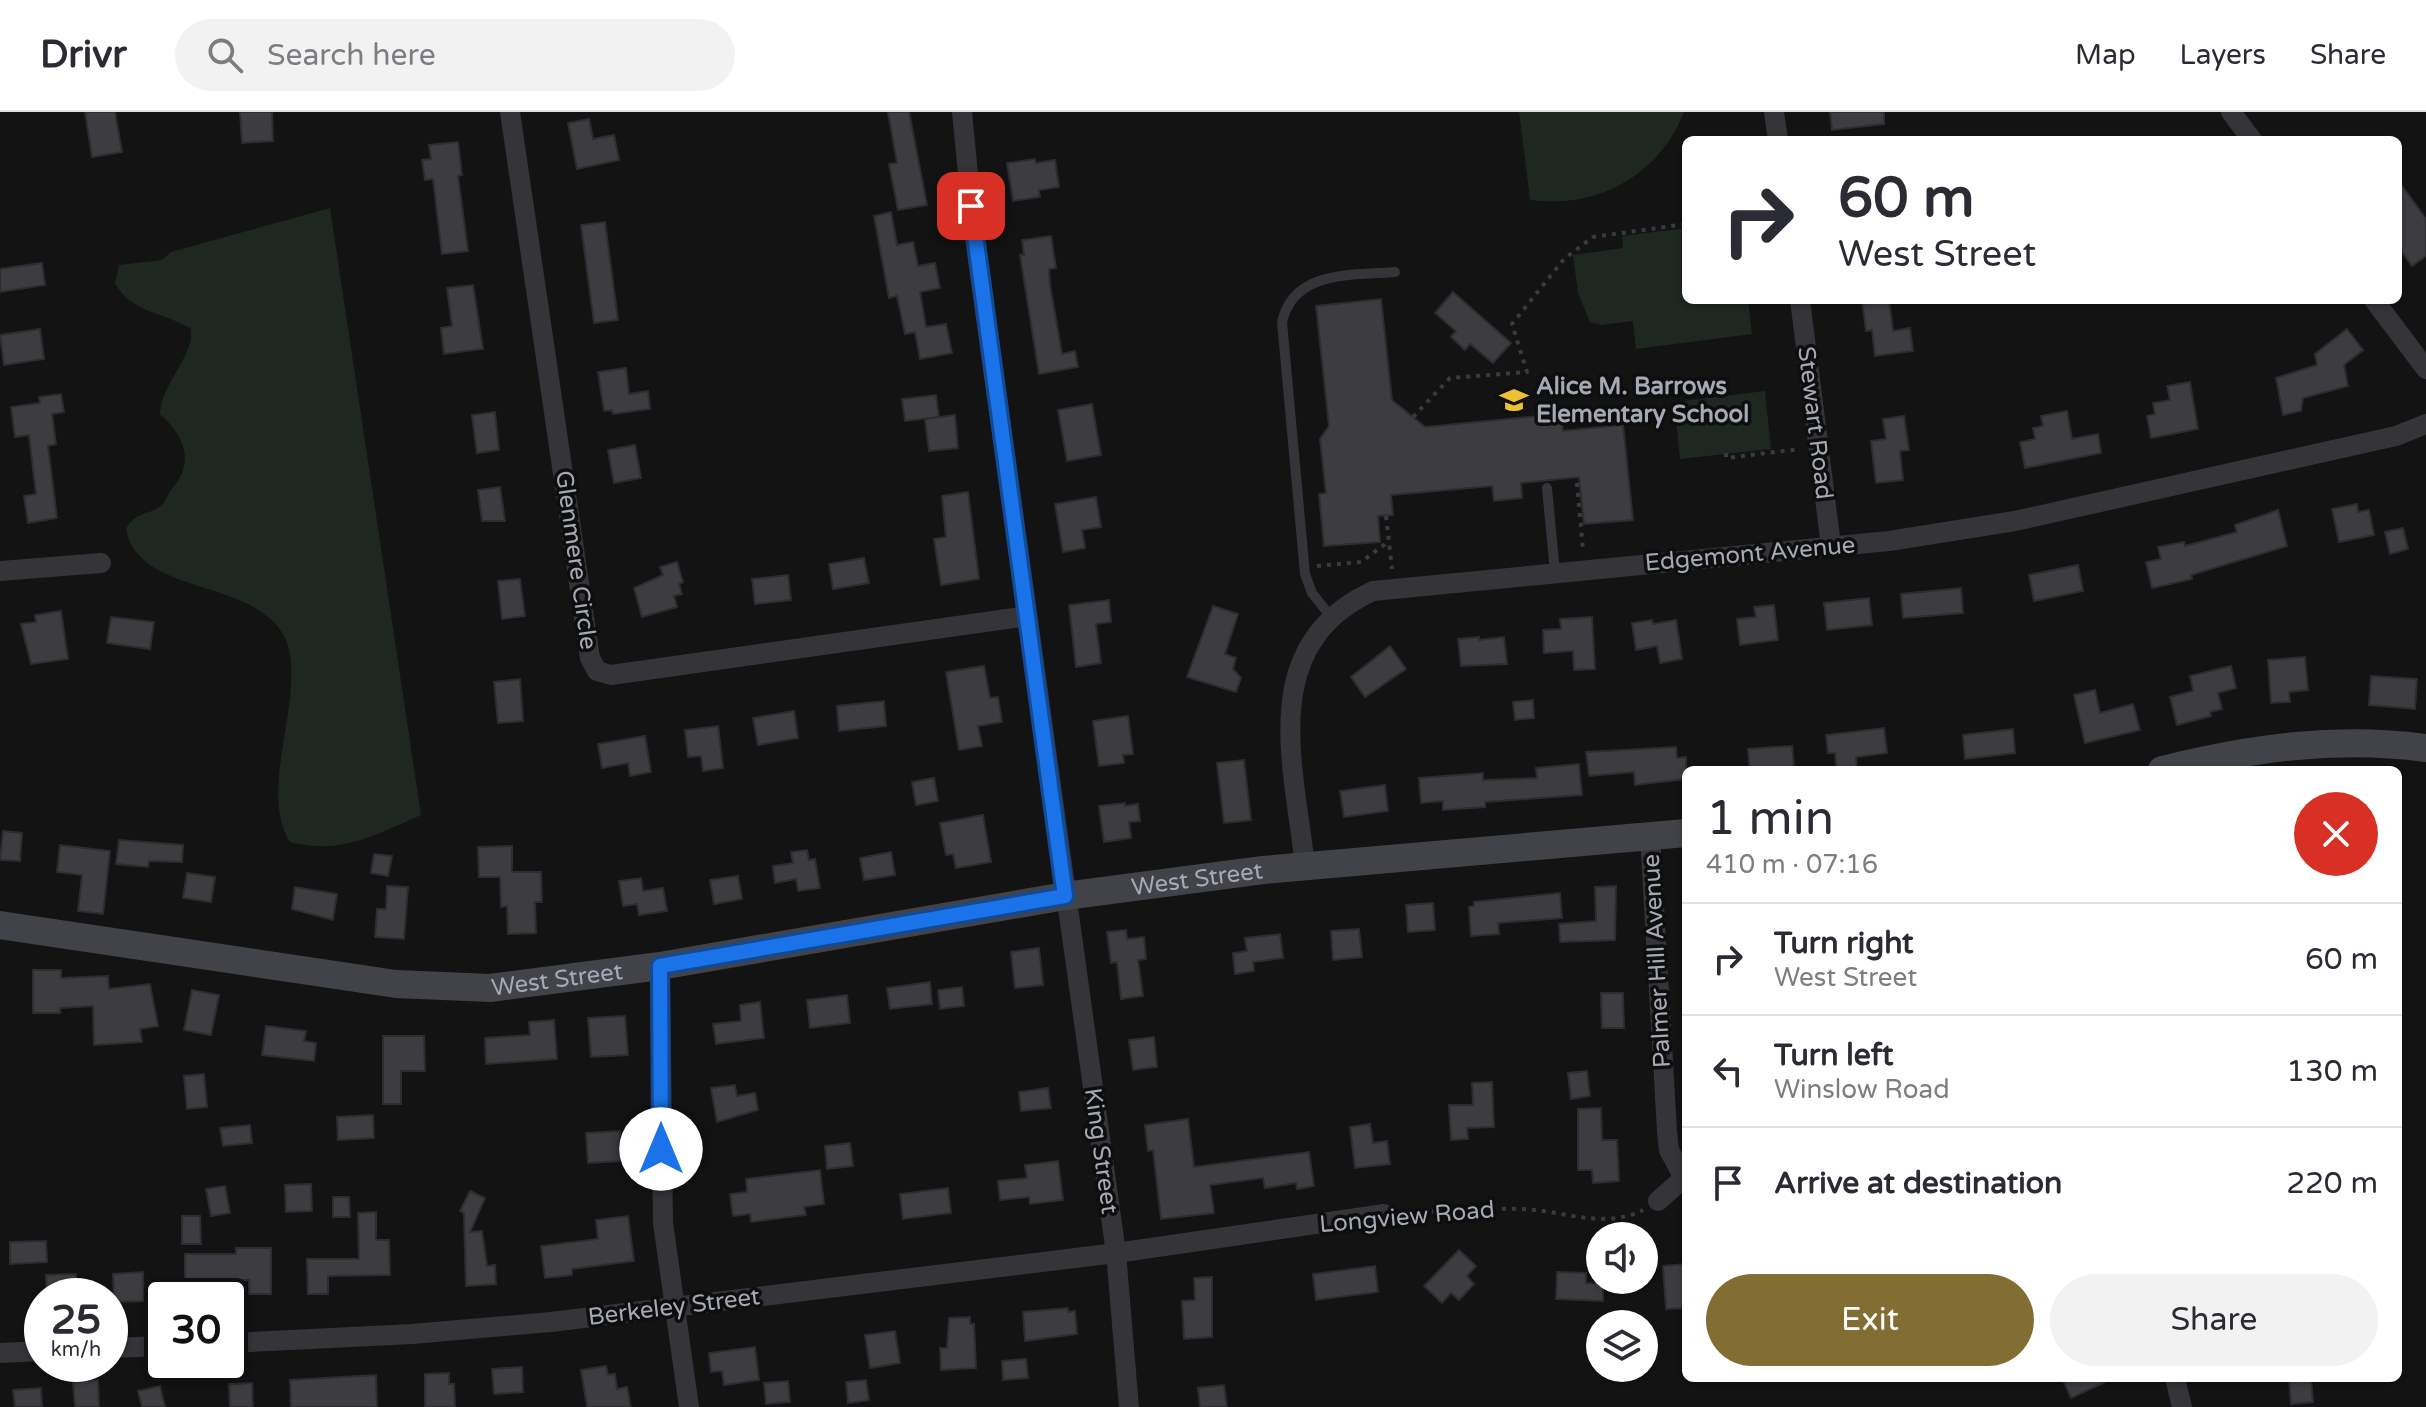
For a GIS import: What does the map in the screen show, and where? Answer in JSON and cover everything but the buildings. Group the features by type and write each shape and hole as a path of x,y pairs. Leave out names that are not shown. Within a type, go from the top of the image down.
{"main road":[{"path":"2180,766 2238,753 2307,743 2372,742 2426,748"},
{"name":"West Street","path":"0,925 426,987 523,986 660,966 1065,896 1305,866 1682,833"}],"street":[{"name":"Glenmere Circle","path":"510,112 590,658 597,671 611,675 1027,616"},
{"name":"King Street","path":"962,112 973,224 1116,1253 1129,1407"},
{"path":"1774,112 1777,136"},
{"path":"2231,112 2249,136"},
{"name":"Stewart Road","path":"1801,304 1831,546"},
{"path":"2377,304 2426,369"},
{"name":"Edgemont Avenue","path":"1305,866 1290,706 1302,655 1331,617 1356,599 1388,587 1930,536 2015,521 2396,436 2426,424"},
{"path":"0,571 101,563"},
{"name":"Palmer Hill Avenue","path":"1650,836 1667,1131 1669,1150 1682,1172"},
{"path":"660,966 661,1186 689,1407"},
{"path":"1658,1201 1682,1180"},
{"name":"Longview Road","path":"1116,1253 1384,1214"},
{"name":"Berkeley Street","path":"248,1342 460,1331 1116,1253"},
{"path":"0,1353 24,1352"},
{"path":"2176,1382 2182,1407"}],"lane":[{"path":"1331,617 1312,593 1304,566 1283,331 1284,312 1300,289 1317,280 1395,272"},
{"path":"1547,488 1555,572"}],"path":[{"path":"1413,417 1450,378 1527,372 1512,324 1575,248 1593,237 1682,225"},
{"path":"1726,453 1726,458 1819,447"},
{"path":"1576,473 1582,541"},
{"path":"1386,516 1392,562"},
{"path":"1304,566 1361,562 1388,542"},
{"name":"Longview Road","path":"1384,1214 1521,1209 1601,1220 1623,1218 1658,1201"}],"shaded area":[{"path":"1519,112 1684,112 1673,135 1642,170 1602,193 1555,201 1530,200"},
{"path":"330,208 421,815 357,841 326,846 290,842 281,820 278,796 280,768 291,684 291,660 285,638 270,619 250,605 152,566 135,551 126,529 138,516 162,505 183,469 185,459 181,440 160,414 166,392 188,349 191,329 130,301 115,283 119,265 162,260 171,252"},
{"path":"1682,228 1682,304 1748,304 1752,334 1636,349 1633,321 1601,325 1590,322 1578,293 1573,255 1623,248 1622,236"},
{"path":"1765,391 1771,449 1680,459 1674,402"}],"place":[{"name":"Alice M. Barrows Elementary School","path":"1514,400"}],"route":[{"path":"661,1149 660,966 1065,896 971,206"}]}
